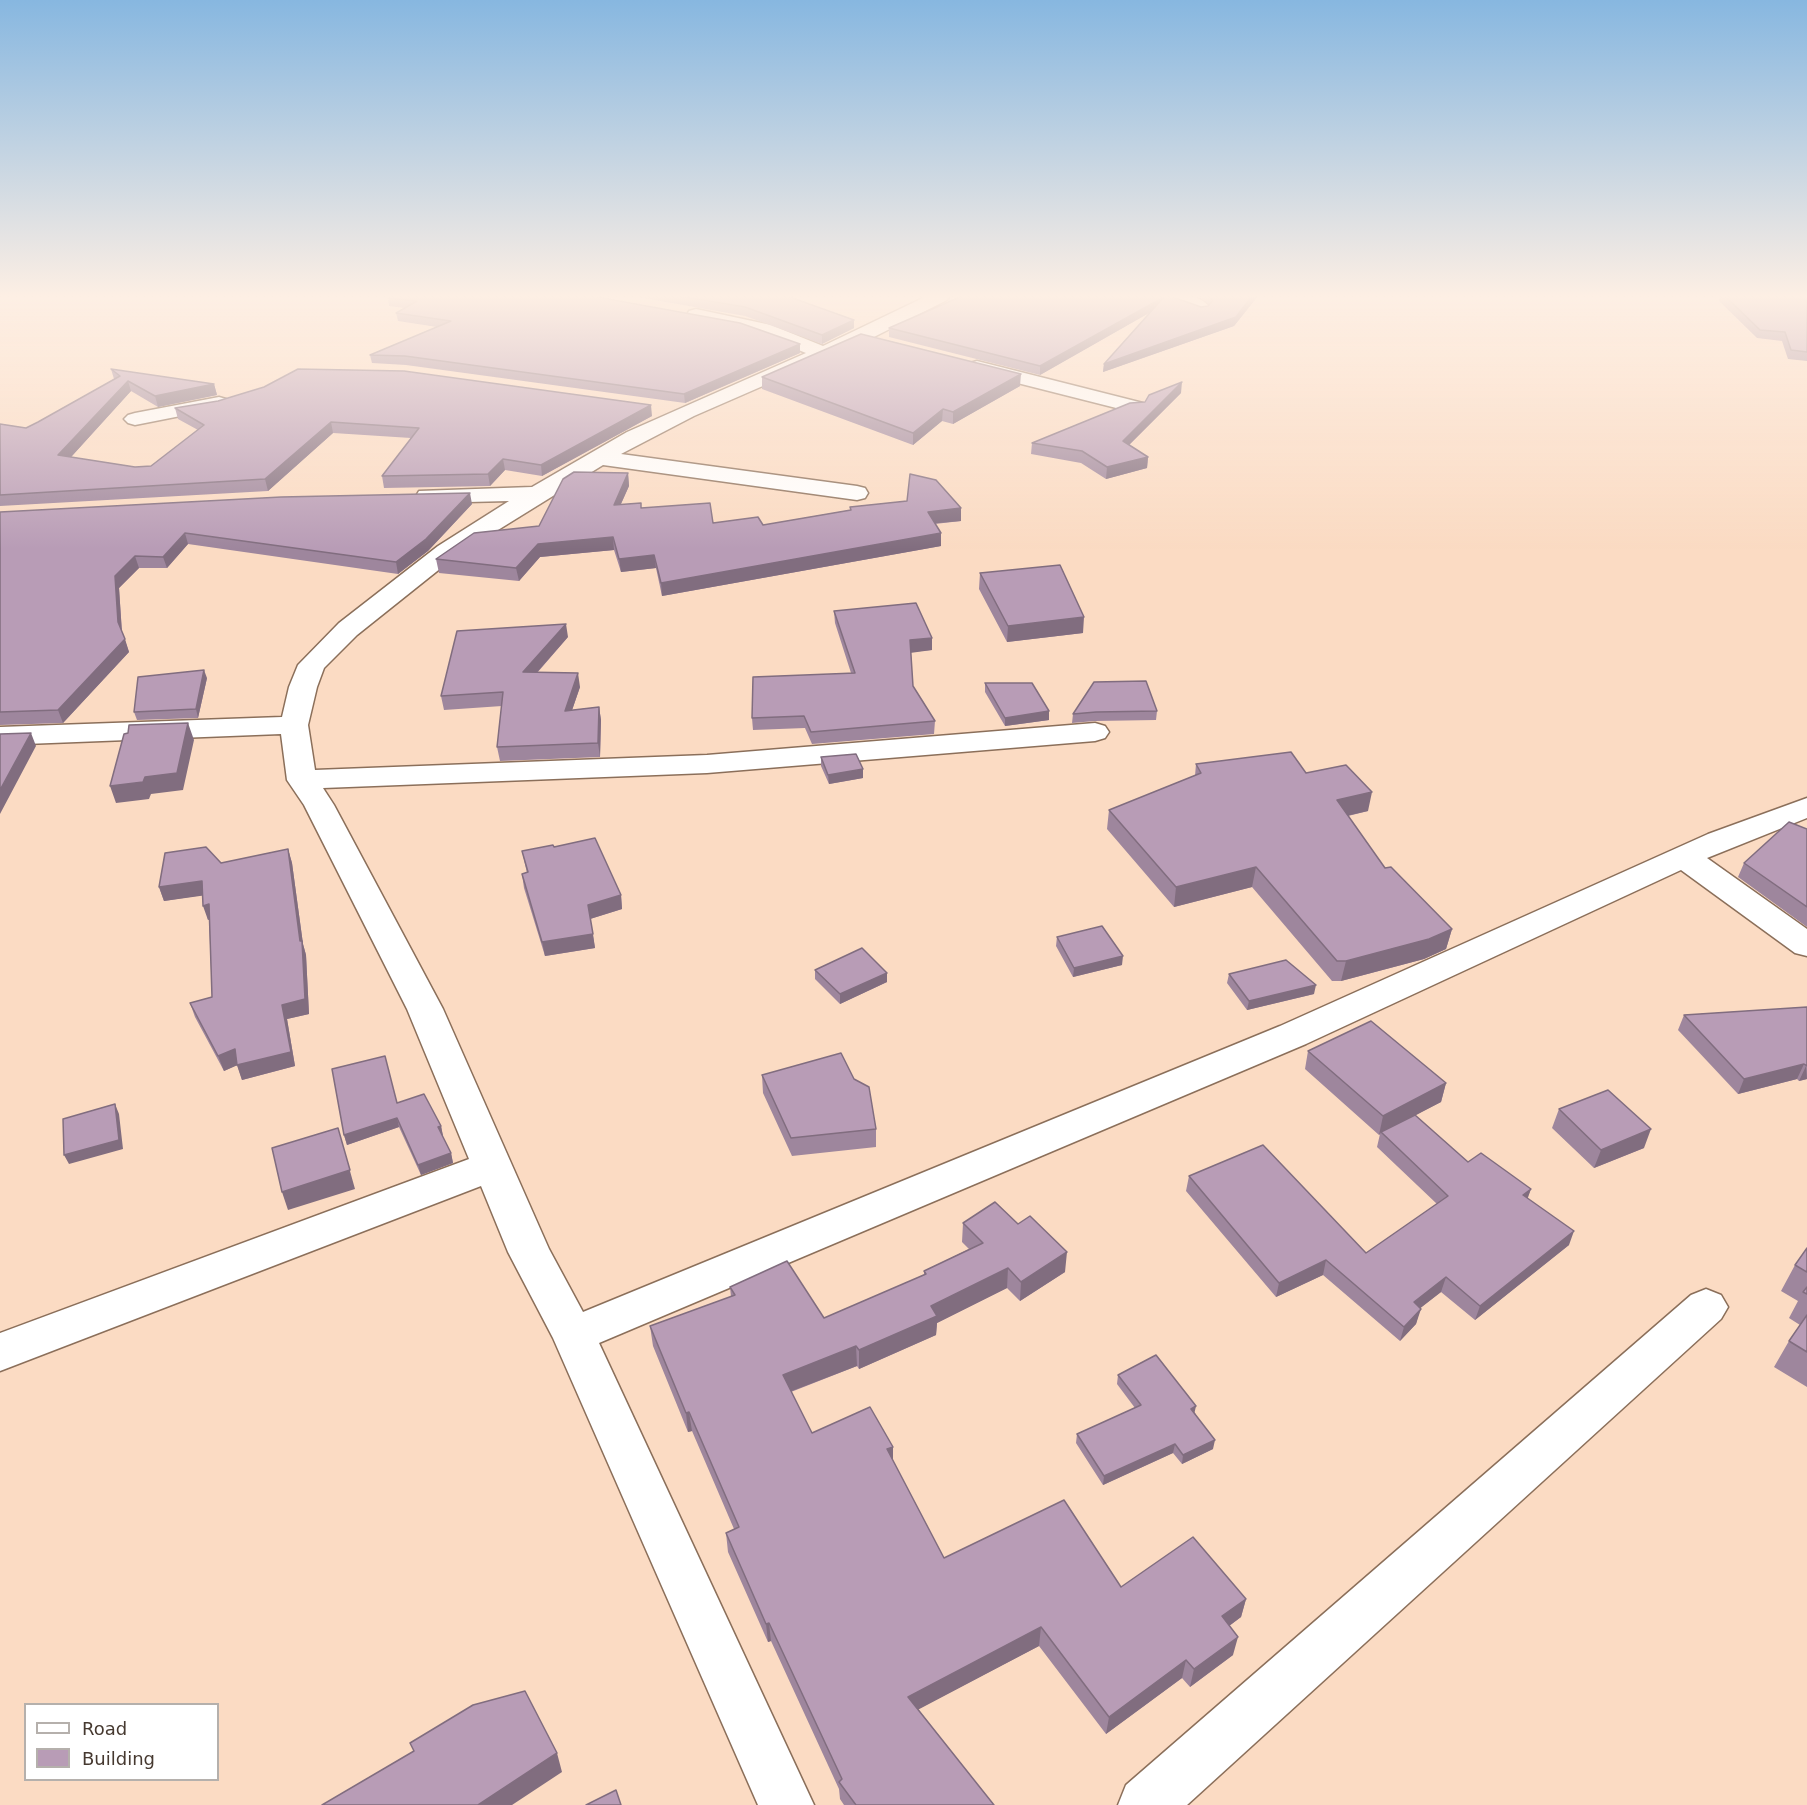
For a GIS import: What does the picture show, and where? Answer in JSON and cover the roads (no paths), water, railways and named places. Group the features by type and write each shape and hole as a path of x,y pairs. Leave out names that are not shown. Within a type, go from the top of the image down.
{"street":[{"path":"757,380 687,411 599,458 447,551 348,629 312,665 303,687 294,724 302,780 319,805 425,1009 529,1252 573,1335 786,1805"},
{"path":"1031,380 1136,407"},
{"path":"135,419 213,405 236,398"},
{"path":"652,407 687,411"},
{"path":"599,458 857,493"},
{"path":"411,496 537,494"},
{"path":"0,736 294,724"},
{"path":"302,780 706,764 1095,732"},
{"path":"573,1335 1293,1035 1684,857 1807,807"},
{"path":"1684,857 1807,945"},
{"path":"0,1352 492,1166"},
{"path":"1146,1805 1706,1307"}]}
